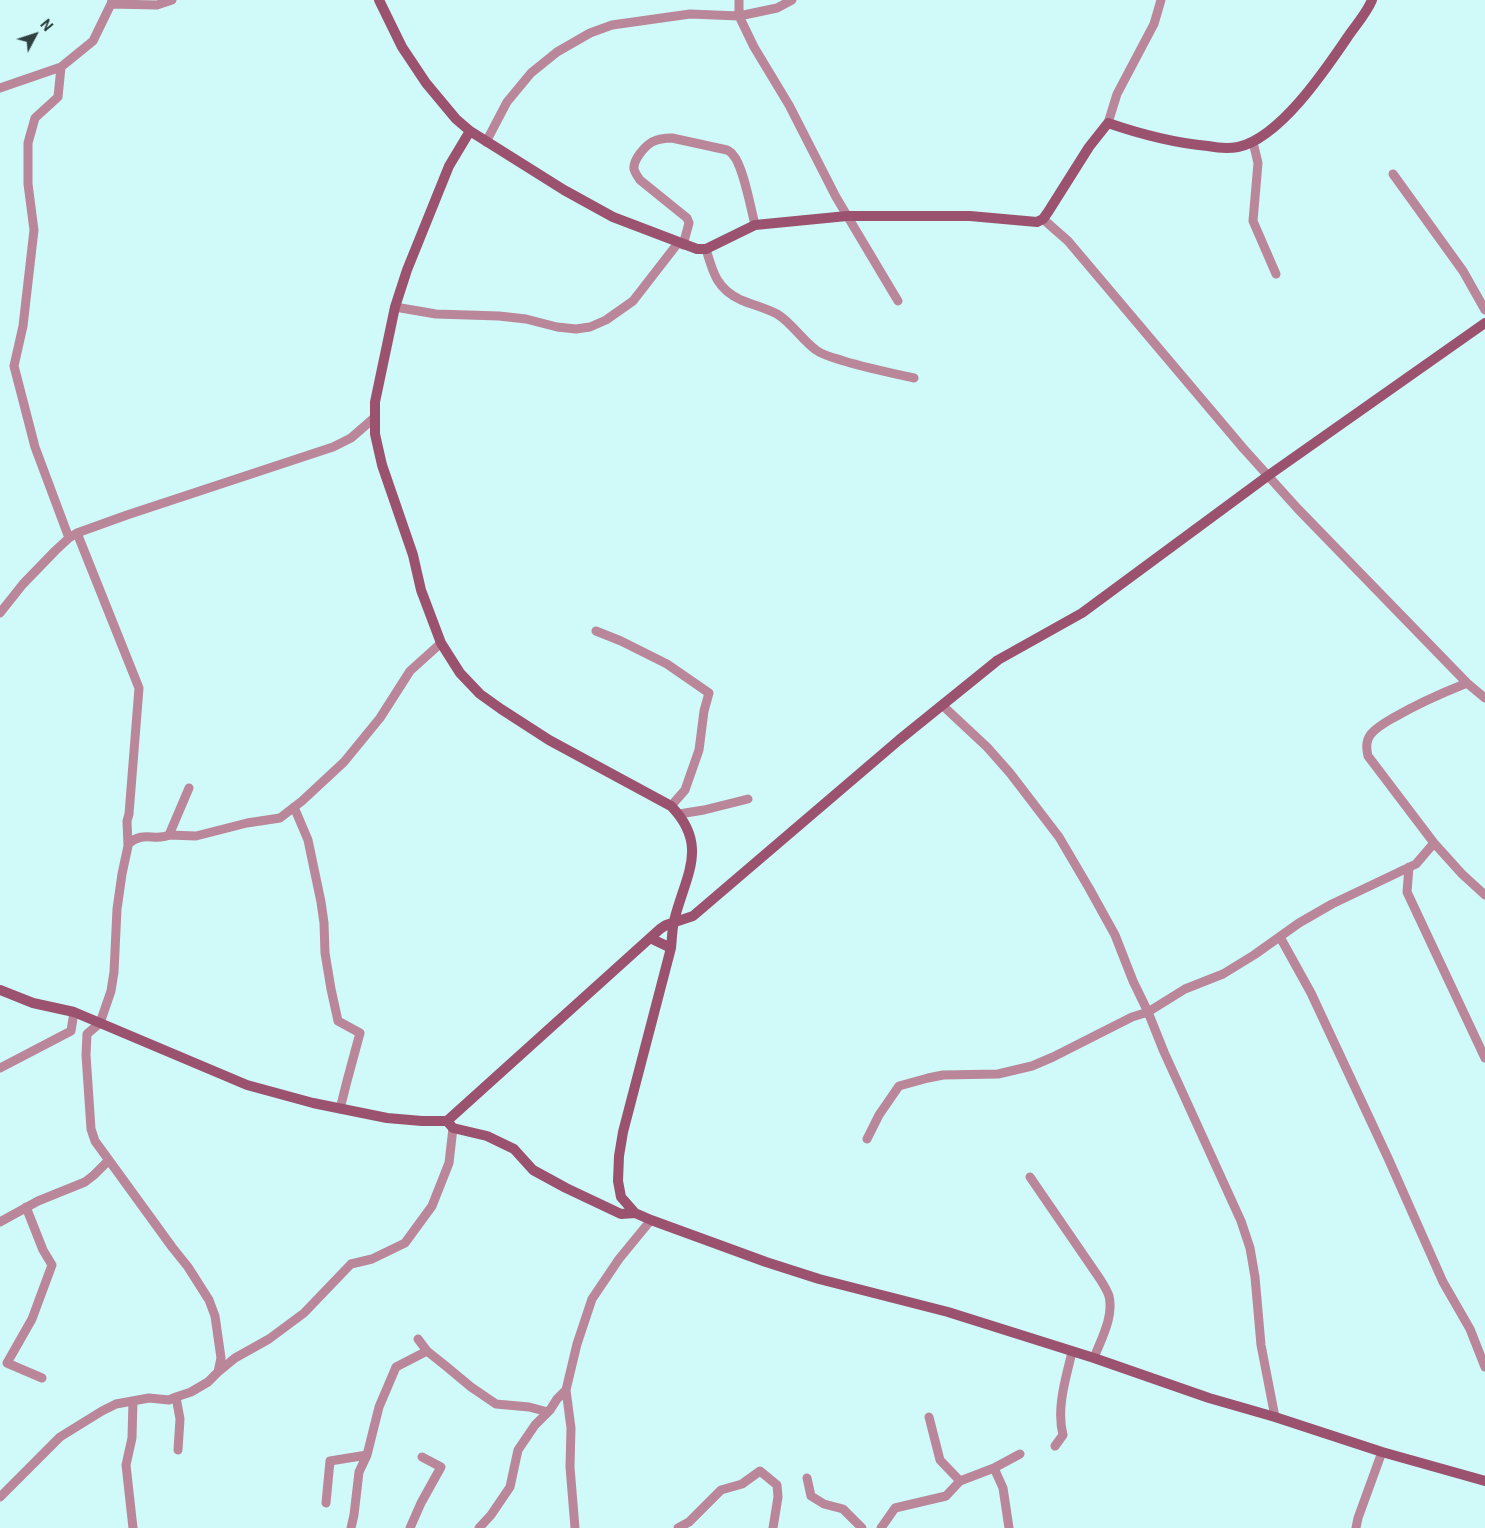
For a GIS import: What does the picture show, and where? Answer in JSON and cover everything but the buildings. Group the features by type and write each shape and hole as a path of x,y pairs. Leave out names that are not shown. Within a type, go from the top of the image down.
{"street":[{"path":"0,88 61,67 93,41 112,2 158,5 172,0"},
{"path":"379,0 402,47 426,83 456,119 470,131 564,190 612,217 697,250 706,249 755,225 847,216 970,216 1028,222 1037,222 1043,219 1089,147 1108,123 1117,94 1154,24 1161,0"},
{"path":"738,0 740,16 754,47 789,105 847,216 856,228 898,301"},
{"path":"486,142 507,102 531,73 557,52 590,33 612,25 690,14 740,16 777,8 792,0"},
{"path":"1108,123 1184,144 1224,148 1238,147 1253,142 1276,126 1306,93 1372,0"},
{"path":"61,67 58,96 35,118 28,143 28,184 34,230 23,326 14,366 35,447 69,538"},
{"path":"470,131 449,166 407,270 395,308 375,402 375,434 382,465 412,556 421,590 440,643 460,673 480,694 501,709 549,740 671,806 685,823 692,845 691,863 674,922 671,948 623,1132 618,1181 621,1197 635,1213 766,1262 819,1279 948,1312 1094,1358 1209,1398 1275,1417 1382,1452 1485,1481"},
{"path":"395,308 436,314 526,319 557,327 576,329 590,328 606,320 633,301 681,244 688,223 687,218 640,180 635,173 634,168 637,159 644,148 652,142 663,138 681,140 727,150 732,153 744,181 755,225"},
{"path":"1253,142 1258,163 1253,221 1276,274"},
{"path":"1393,174 1463,270 1485,310"},
{"path":"1043,219 1068,241 1243,448 1298,508 1467,683 1485,698"},
{"path":"706,249 712,272 728,292 741,300 779,315 818,351 828,356 866,367 914,378"},
{"path":"0,1496 60,1437 116,1404 149,1398 169,1400 191,1392 208,1382 235,1358 269,1339 304,1313 351,1264 372,1259 405,1242 432,1206 449,1163 450,1124 650,938 666,925 693,916 942,705 998,660 1082,613 1269,475 1485,323"},
{"path":"0,613 23,584 56,550 77,533 333,447 351,438 374,418"},
{"path":"77,533 139,688 127,821 128,844 117,908 114,972 111,991 100,1023 87,1034 86,1055 92,1129 95,1141 188,1267 210,1300 221,1358 218,1372"},
{"path":"596,631 667,664 709,693 704,711 699,750 685,790 671,806"},
{"path":"128,844 138,837 196,836 247,823 280,818 344,762 380,718 410,671 440,643"},
{"path":"1467,683 1412,707 1384,723 1372,733 1366,748 1368,756 1434,843 1462,874 1485,895"},
{"path":"942,705 987,747 1010,772 1059,837 1115,935 1164,1052 1241,1222 1250,1248 1255,1277 1261,1345 1275,1417"},
{"path":"168,835 189,788"},
{"path":"679,814 748,799"},
{"path":"294,807 308,840 321,902 331,989 338,1021 360,1033 340,1109"},
{"path":"867,1139 879,1115 899,1086 928,1078 969,1074 998,1074 1032,1066 1061,1053 1132,1017 1148,1012 1185,989 1223,974 1299,923 1332,904 1416,864 1434,843"},
{"path":"1409,867 1407,892 1485,1058"},
{"path":"1280,936 1311,993 1443,1282 1470,1329 1485,1367"},
{"path":"650,938 671,948"},
{"path":"0,990 33,1002 74,1012 247,1085 340,1109 387,1118 450,1124 487,1136 514,1149 533,1170 604,1207 621,1214 635,1213"},
{"path":"0,1068 72,1031 74,1012"},
{"path":"0,1222 26,1207 85,1182 109,1160"},
{"path":"1030,1177 1100,1278 1109,1296 1110,1310 1106,1328 1094,1358"},
{"path":"26,1207 42,1250 52,1265 32,1319 7,1363 42,1378"},
{"path":"574,1528 570,1467 570,1428 566,1390 577,1344 592,1299 619,1259 651,1220"},
{"path":"418,1339 427,1351 471,1388 496,1404 529,1407 548,1412"},
{"path":"351,1528 359,1472 367,1455 378,1407 396,1367 427,1351"},
{"path":"1055,1446 1062,1435 1060,1424 1062,1398 1072,1352"},
{"path":"479,1528 510,1487 518,1450 535,1425 566,1390"},
{"path":"176,1397 180,1419 178,1450"},
{"path":"133,1528 126,1465 132,1438 134,1401"},
{"path":"929,1417 940,1460 960,1481"},
{"path":"1356,1528 1382,1452"},
{"path":"882,1528 895,1508 946,1496 960,1481 994,1468 1020,1454"},
{"path":"326,1503 330,1461 367,1455"},
{"path":"410,1528 421,1502 441,1467 422,1457"},
{"path":"994,1468 1003,1488 1009,1528"},
{"path":"678,1528 690,1525 721,1490 742,1484 760,1471 777,1485 778,1497 773,1528"},
{"path":"807,1478 811,1496 824,1504 843,1508 862,1528"}]}
